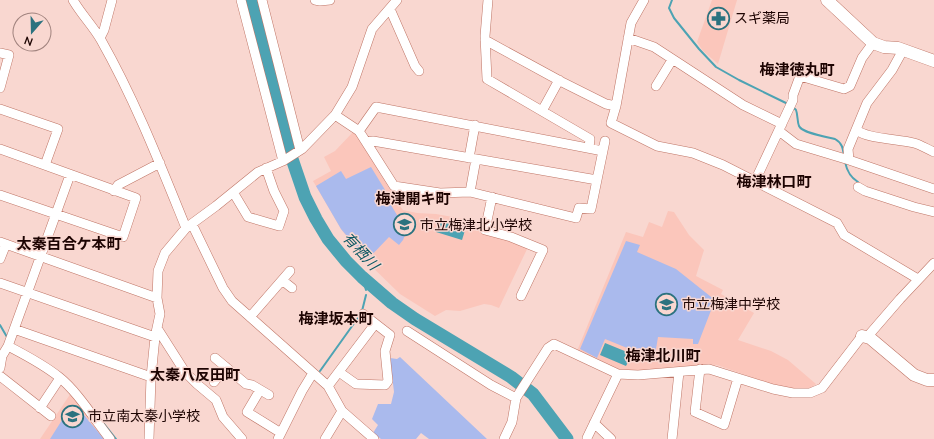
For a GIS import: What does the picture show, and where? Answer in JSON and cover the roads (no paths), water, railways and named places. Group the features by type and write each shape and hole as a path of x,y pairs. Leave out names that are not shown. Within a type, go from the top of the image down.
{"main road":[{"path":"828,0 874,43 884,47 903,50 934,61"},
{"path":"865,336 914,375 927,380 934,380"}],"street":[{"path":"73,0 80,12 100,38 130,94 189,226 223,288 232,301 328,386 342,411 374,439"},
{"path":"100,38 104,30 112,0"},
{"path":"241,0 246,32 284,160"},
{"path":"315,0 320,2 330,0"},
{"path":"149,439 151,377 156,333 160,314 157,298 158,271 165,253 189,226 258,172 284,160 298,151 335,115 352,87 372,29 397,0"},
{"path":"488,0 485,40 487,79 590,139 589,148"},
{"path":"644,0 631,23 616,106 611,123 656,146 692,153 723,165 755,181 837,224 844,235 918,279"},
{"path":"264,1 298,151"},
{"path":"390,9 415,66 419,70"},
{"path":"628,38 654,47 743,105 781,127 796,144 849,160 934,189"},
{"path":"485,40 606,104 616,106"},
{"path":"755,181 794,100 794,95 800,76 844,89 850,86 862,58 874,43"},
{"path":"849,160 848,149 867,103 892,70 903,50"},
{"path":"0,53 10,55 0,88"},
{"path":"656,86 672,60"},
{"path":"542,111 559,80"},
{"path":"359,131 376,107 603,151"},
{"path":"0,109 58,129 45,166"},
{"path":"335,115 359,131 394,186 440,193 470,192 576,218 579,208 591,209 605,141"},
{"path":"470,192 474,125"},
{"path":"857,130 860,133 880,138 914,144 934,152"},
{"path":"366,142 373,141 597,180"},
{"path":"0,149 136,198 123,237 0,195"},
{"path":"114,191 118,185 160,163"},
{"path":"233,192 248,217 279,226 284,211 274,191 266,168"},
{"path":"0,368 2,356 8,346 70,175"},
{"path":"858,187 865,192 934,212"},
{"path":"492,197 485,230 511,237 543,250 521,296"},
{"path":"0,259 3,243 157,298"},
{"path":"504,439 512,422 518,396 548,348 554,344 618,374 638,375 709,369 773,389 793,393 810,393 822,388 865,336 934,263"},
{"path":"250,317 290,271"},
{"path":"282,280 292,288"},
{"path":"0,283 27,293 156,333 185,372 216,400 223,417 242,439"},
{"path":"339,372 356,384 385,385 388,381 385,351 390,335 363,314"},
{"path":"328,386 375,324"},
{"path":"14,329 151,377"},
{"path":"407,331 491,385 518,396"},
{"path":"8,346 44,366 60,378 76,395 110,439"},
{"path":"215,358 246,384 252,385 270,395"},
{"path":"214,382 226,367"},
{"path":"700,370 695,412 724,425 738,378"},
{"path":"672,439 679,372"},
{"path":"260,390 247,412 280,436 302,391 314,373"},
{"path":"587,438 618,374"},
{"path":"0,376 51,416"},
{"path":"40,408 60,378"},
{"path":"325,439 342,411"},
{"path":"594,423 611,439"}],"waterway":[{"name":"有栖川","path":"251,0 289,150 305,197 328,239 346,261 392,303 415,319 511,377 533,394 567,439"},
{"path":"672,0 669,8 674,18 716,67 788,104"},
{"path":"793,107 796,110 798,124 801,128 805,131 835,139 842,146 844,156"},
{"path":"845,162 849,174 858,182"},
{"name":"有栖川","path":"362,277 366,290"},
{"path":"362,311 366,295"},
{"path":"320,371 360,315"},
{"path":"0,325 7,337"},
{"path":"97,415 116,439"}],"place":[{"name":"スギ薬局","path":"719,18"},
{"name":"市立梅津北小学校","path":"405,225"},
{"name":"市立梅津中学校","path":"667,304"},
{"name":"市立南太秦小学校","path":"72,416"}],"district":[{"name":"梅津徳丸町","path":"797,69"},
{"name":"梅津林口町","path":"774,181"},
{"name":"梅津開キ町","path":"413,198"},
{"name":"太秦百合ケ本町","path":"69,243"},
{"name":"梅津坂本町","path":"336,318"},
{"name":"梅津北川町","path":"663,355"},
{"name":"太秦八反田町","path":"195,374"}]}
